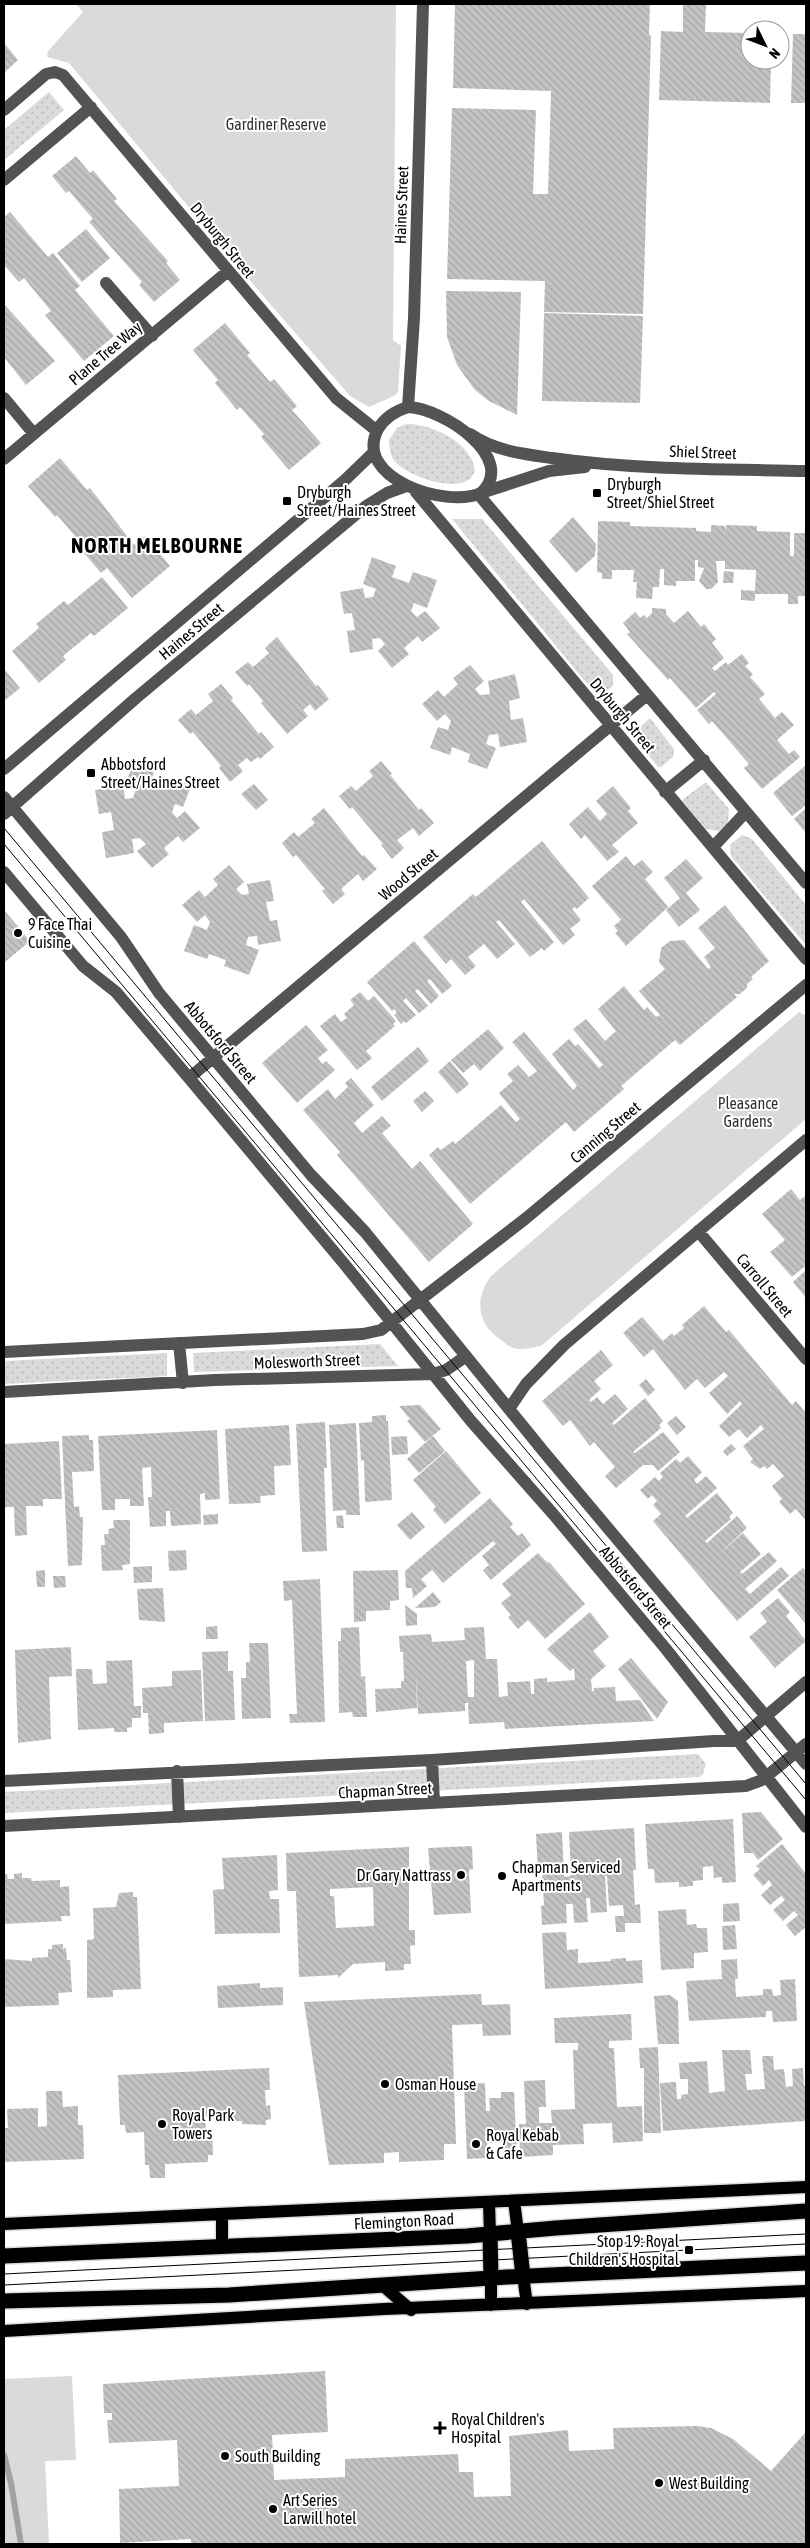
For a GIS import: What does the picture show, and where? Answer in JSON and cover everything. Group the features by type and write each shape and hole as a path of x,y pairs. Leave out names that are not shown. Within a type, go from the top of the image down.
{"highway":[{"name":"Flemington Road","path":"4,2256 222,2248 490,2234 806,2212"},
{"path":"518,2232 523,2276"},
{"path":"490,2234 491,2278"},
{"path":"4,2301 229,2295 523,2276 806,2263"}],"main road":[{"name":"Flemington Road","path":"4,2224 222,2216 806,2186"},
{"path":"514,2201 518,2232"},
{"path":"489,2203 490,2234"},
{"path":"222,2216 222,2248"},
{"path":"523,2276 526,2304"},
{"path":"491,2278 491,2305"},
{"path":"381,2284 411,2310"},
{"path":"4,2331 384,2309 411,2310 806,2291"}],"street":[{"name":"Haines Street","path":"408,407 414,325 423,4"},
{"name":"Dryburgh Street","path":"4,110 46,74 55,72 63,75 227,272 336,398 378,431"},
{"path":"4,180 91,107"},
{"name":"Plane Tree Way","path":"4,459 227,272"},
{"path":"106,282 152,336"},
{"path":"4,398 34,434"},
{"path":"408,407 427,409 439,414 470,434 486,455 489,463 490,480 480,494 449,497 411,489 385,469 374,452 374,442 378,431 389,416 408,407"},
{"name":"Shiel Street","path":"470,434 489,446 600,465 806,470"},
{"name":"Haines Street","path":"4,769 338,486 374,452"},
{"name":"Shiel Street","path":"480,494 549,471 600,465"},
{"name":"Haines Street","path":"7,806 366,506 388,493 411,489"},
{"name":"Dryburgh Street","path":"411,489 806,959"},
{"name":"Dryburgh Street","path":"480,494 806,883"},
{"name":"Wood Street","path":"189,1078 647,695"},
{"path":"665,792 704,760"},
{"name":"Abbotsford Street","path":"7,806 121,937 159,993 311,1175 365,1232 422,1300 465,1357 767,1716 801,1748 806,1764"},
{"path":"712,847 746,812"},
{"name":"Abbotsford Street","path":"4,872 83,966 116,992 189,1078 346,1266 432,1374 666,1649 806,1827"},
{"name":"Canning Street","path":"422,1300 540,1206 806,985"},
{"path":"509,1409 526,1384 551,1358 806,1140"},
{"name":"Carroll Street","path":"698,1231 806,1359"},
{"path":"391,1324 422,1300"},
{"name":"Molesworth Street","path":"4,1352 363,1334 378,1331 391,1324"},
{"path":"179,1343 183,1383"},
{"path":"432,1374 446,1370 465,1357"},
{"name":"Molesworth Street","path":"4,1392 215,1380 432,1374"},
{"path":"737,1741 806,1682"},
{"name":"Chapman Street","path":"4,1781 177,1771 432,1760 737,1741"},
{"path":"766,1778 801,1748"},
{"path":"432,1760 434,1803"},
{"path":"177,1771 179,1817"},
{"name":"Chapman Street","path":"4,1826 746,1786 766,1778"}],"green space":[{"name":"Gardiner Reserve","path":"76,4 396,4 393,340 401,346 398,392 394,396 369,407 350,396 246,276 69,63 47,57 48,51 83,12"},
{"path":"49,92 64,110 4,160 4,130"},
{"path":"406,424 427,427 459,443 467,451 472,461 475,471 471,478 454,484 442,483 419,476 399,465 392,457 389,440 397,428"},
{"path":"452,519 482,519 613,675 613,686 604,693 593,691"},
{"path":"650,718 674,749 673,757 661,767 658,767 632,734"},
{"path":"706,782 729,809 728,823 719,831 706,829 682,800"},
{"path":"742,835 752,839 806,905 806,945 731,856 730,845"},
{"name":"Pleasance Gardens","path":"799,1012 806,1016 806,1119 541,1346 524,1349 511,1347 493,1334 483,1319 480,1302 482,1293 491,1276"},
{"path":"380,1344 398,1366 194,1372 193,1353"},
{"path":"167,1353 167,1376 4,1384 4,1361"},
{"path":"698,1754 706,1764 703,1774 699,1777 4,1813 4,1792"},
{"path":"72,2376 76,2460 45,2461 49,2544 4,2544 4,2379"}],"building":[{"path":"455,4 650,4 649,35 651,36 643,314 544,312 545,281 447,279 452,108 536,110 533,194 548,194 551,91 453,88"},
{"path":"683,4 706,4 705,32 740,33 740,70 771,70 770,103 659,100 661,31 683,32"},
{"path":"793,34 806,34 806,103 791,103"},
{"path":"4,43 18,60 4,73"},
{"path":"76,156 90,173 93,170 117,199 114,201 168,261 166,263 180,280 154,302 139,285 142,282 89,222 93,219 69,191 66,193 52,176"},
{"path":"10,212 48,257 53,253 80,286 75,290 114,336 84,361 45,315 51,311 24,278 19,282 4,265 4,217"},
{"path":"86,229 110,258 82,282 57,253"},
{"path":"446,291 521,292 517,415 489,401 475,390 457,365 447,337"},
{"path":"4,304 55,361 26,385 4,357"},
{"path":"544,313 643,316 640,403 542,401"},
{"path":"225,323 250,353 247,355 270,382 274,379 297,406 292,410 321,443 289,470 261,437 264,434 240,407 237,410 215,383 218,380 193,350"},
{"path":"60,458 87,490 90,488 134,545 145,536 170,566 132,598 107,568 101,573 77,545 80,542 57,515 55,517 28,486"},
{"path":"573,517 596,544 595,556 576,573 549,541"},
{"path":"598,521 630,522 630,526 696,528 696,531 711,532 711,525 725,526 726,532 726,525 757,526 757,531 790,532 790,556 794,556 794,533 806,533 806,596 798,596 798,604 788,604 788,594 755,594 755,601 741,600 741,590 755,591 756,570 725,569 725,561 716,561 718,582 711,589 706,589 699,581 704,568 698,567 698,560 695,560 695,581 676,581 676,586 664,585 664,569 660,569 659,587 653,587 652,599 636,598 637,582 633,582 634,570 612,570 612,579 602,579 602,573 597,572"},
{"path":"372,557 396,566 392,577 409,583 413,572 437,580 427,608 414,603 411,611 417,617 425,611 440,628 422,642 418,636 404,648 409,654 392,668 378,651 385,644 380,638 372,639 373,649 350,653 347,631 355,630 352,613 344,614 340,592 363,588 365,598 373,597 376,589 363,584"},
{"path":"724,571 734,572 733,583 723,583"},
{"path":"102,577 128,608 94,636 91,633 63,656 66,660 39,683 12,651 39,628 36,624 64,601 68,605"},
{"path":"652,608 666,609 666,614 674,623 688,611 701,627 704,624 716,639 712,643 724,658 712,668 715,671 726,662 728,665 742,654 749,663 745,666 753,674 750,677 765,694 759,699 775,718 782,712 794,725 777,740 789,754 794,750 800,757 762,789 744,768 749,764 712,721 709,724 697,710 716,694 714,692 696,708 627,634 630,632 623,623 635,612 640,618 644,615 647,618 652,613"},
{"path":"277,637 316,686 318,685 329,699 315,711 310,704 303,710 308,716 287,734 261,703 263,701 249,684 247,686 235,672 248,662 253,667 269,653 265,648"},
{"path":"470,665 484,681 475,689 480,695 490,694 488,681 515,674 520,698 509,701 511,720 523,718 527,742 500,747 498,734 489,735 486,744 496,748 487,769 468,762 470,754 452,747 450,755 430,748 438,727 448,730 451,721 445,714 437,721 422,704 438,690 444,697 458,684 453,678"},
{"path":"4,669 20,688 4,701"},
{"path":"221,684 233,698 231,700 259,734 261,732 274,747 260,759 258,757 251,762 247,758 238,765 243,771 230,782 219,768 221,766 193,732 190,734 178,720 191,709 196,715 213,701 208,694"},
{"path":"381,761 419,810 421,808 434,823 419,836 413,828 397,840 404,848 392,859 381,845 383,844 352,807 350,809 339,796 351,786 356,791 373,776 369,771"},
{"path":"133,764 154,772 151,780 168,786 171,778 191,786 183,807 175,804 172,812 177,818 185,811 200,828 183,842 178,836 164,848 169,854 152,868 137,851 146,844 140,838 132,839 134,853 106,858 102,832 114,830 111,812 99,814 95,790 123,785 125,799 133,798 136,789 125,785"},
{"path":"806,765 806,805 792,816 773,793"},
{"path":"254,784 268,800 256,810 241,794"},
{"path":"613,786 631,808 628,811 638,823 612,845 619,852 607,861 585,835 581,839 569,824 588,807 600,821 607,814 596,801"},
{"path":"324,808 362,856 364,855 377,869 363,881 358,874 341,889 345,894 333,904 322,891 325,889 296,855 293,857 282,843 294,832 298,837 315,823 311,819"},
{"path":"806,808 806,833 794,819"},
{"path":"542,841 589,898 577,909 575,907 572,909 581,920 570,929 575,935 563,945 524,899 521,902 554,942 544,951 542,948 530,957 499,920 496,922 515,944 497,959 484,944 468,957 476,966 465,975 451,959 446,964 423,937 473,894 476,897"},
{"path":"626,856 634,866 642,860 653,872 645,879 668,907 626,946 615,933 618,931 614,926 621,920 592,886"},
{"path":"686,859 703,878 686,893 700,910 679,927 666,910 680,898 664,878"},
{"path":"229,865 244,882 236,889 242,895 249,894 247,884 270,880 274,901 266,902 270,921 277,920 281,941 258,945 257,936 248,937 246,945 259,950 249,975 224,966 226,960 209,954 207,959 184,951 194,925 207,930 210,922 205,915 197,922 182,905 199,890 205,897 218,885 213,879"},
{"path":"725,905 769,961 751,977 753,979 747,984 747,988 740,994 734,994 737,997 680,1045 675,1040 621,1086 624,1089 574,1132 566,1122 470,1204 429,1155 438,1147 441,1150 453,1141 455,1144 501,1105 516,1122 520,1119 499,1093 513,1081 507,1074 518,1065 529,1077 537,1071 512,1042 524,1032 573,1090 577,1086 552,1054 569,1039 575,1046 578,1044 599,1068 603,1065 573,1029 586,1019 605,1041 616,1031 598,1009 624,986 644,1010 647,1007 656,1017 660,1015 639,991 665,969 659,962 661,948 670,941 684,940 708,969 711,967 704,957 715,948 698,928"},
{"path":"4,910 30,941 4,963"},
{"path":"414,941 452,986 442,994 430,979 427,981 439,996 431,1004 418,989 415,991 428,1006 419,1013 406,998 403,1001 416,1015 406,1023 404,1021 401,1024 394,1015 397,1012 394,1009 392,1011 367,982"},
{"path":"360,992 368,1001 374,996 396,1021 393,1024 395,1026 366,1051 372,1058 357,1070 320,1026 335,1014 341,1022 347,1018 344,1014 354,1005 350,1000"},
{"path":"306,1025 328,1050 318,1058 322,1064 326,1061 335,1070 297,1103 262,1063"},
{"path":"488,1029 504,1048 480,1071 474,1064 463,1073 451,1060"},
{"path":"418,1047 429,1061 382,1101 371,1087"},
{"path":"450,1061 469,1084 457,1094 438,1072"},
{"path":"351,1078 374,1105 354,1123 362,1133 382,1116 391,1126 382,1133 412,1169 420,1161 473,1224 429,1262 337,1155 340,1152 303,1110 328,1089 335,1099 348,1087 345,1083"},
{"path":"425,1091 434,1101 422,1112 413,1101"},
{"path":"791,1189 800,1200 806,1195 806,1270 804,1267 792,1277 770,1252 785,1240 762,1214"},
{"path":"806,1270 806,1298 793,1282"},
{"path":"704,1306 726,1332 729,1330 792,1405 796,1401 806,1413 806,1521 796,1509 790,1514 779,1502 782,1499 772,1486 784,1476 773,1464 767,1469 764,1466 760,1469 750,1462 753,1459 743,1446 764,1429 761,1425 747,1438 739,1429 729,1437 719,1426 742,1404 740,1401 727,1414 709,1393 728,1376 724,1372 705,1388 697,1379 685,1390 653,1349 644,1357 623,1333 642,1317 663,1341 672,1333 674,1336 684,1328 682,1325"},
{"path":"601,1350 613,1365 594,1381 601,1389 589,1400 591,1402 597,1397 603,1404 615,1394 628,1409 612,1423 614,1425 645,1398 663,1421 659,1425 661,1428 633,1452 635,1453 663,1432 680,1452 658,1471 653,1465 643,1465 616,1488 605,1476 615,1467 594,1442 590,1446 570,1420 563,1426 542,1401"},
{"path":"646,1379 655,1390 648,1396 639,1385"},
{"path":"420,1405 441,1429 425,1442 407,1421 410,1419 399,1406"},
{"path":"386,1415 386,1421 388,1421 392,1500 365,1502 364,1460 361,1461 359,1423 372,1422 372,1416"},
{"path":"676,1416 686,1427 677,1435 667,1423"},
{"path":"325,1422 327,1468 324,1468 327,1551 302,1552 296,1424"},
{"path":"356,1423 360,1515 346,1515 346,1510 333,1511 329,1425"},
{"path":"289,1425 291,1465 274,1466 275,1495 260,1496 261,1503 229,1504 225,1429"},
{"path":"217,1430 220,1499 205,1500 205,1493 200,1494 201,1524 171,1526 170,1511 166,1511 166,1526 150,1527 148,1497 152,1497 151,1467 142,1468 144,1506 130,1506 130,1499 115,1499 115,1510 102,1510 98,1436"},
{"path":"89,1435 89,1440 93,1440 94,1471 72,1472 74,1507 79,1506 80,1517 83,1517 82,1565 68,1566 62,1436"},
{"path":"407,1436 408,1454 392,1455 391,1437"},
{"path":"433,1436 445,1451 419,1473 407,1459"},
{"path":"59,1441 62,1499 43,1499 43,1506 26,1506 27,1535 15,1536 14,1507 5,1507 4,1444"},
{"path":"731,1444 736,1449 727,1456 723,1451"},
{"path":"446,1451 481,1493 445,1524 433,1510 436,1507 413,1480"},
{"path":"688,1456 702,1472 694,1480 697,1484 706,1476 717,1488 685,1516 687,1518 717,1493 733,1513 729,1517 731,1519 705,1541 707,1543 737,1516 747,1528 717,1556 743,1533 761,1554 740,1572 742,1574 769,1552 777,1561 745,1589 750,1594 781,1567 789,1576 737,1621 653,1521 661,1514 653,1505 657,1501 652,1495 648,1499 640,1490 655,1477 659,1481 663,1477 660,1473 676,1459 680,1463"},
{"path":"490,1498 513,1524 510,1527 518,1536 522,1533 531,1545 491,1580 483,1570 489,1565 482,1556 496,1544 493,1541 443,1583 432,1570 421,1579 427,1586 413,1598 412,1588 406,1588 405,1571"},
{"path":"412,1512 425,1527 410,1540 397,1525"},
{"path":"218,1514 218,1524 204,1525 203,1515"},
{"path":"343,1515 344,1528 337,1528 336,1516"},
{"path":"113,1520 130,1520 130,1564 122,1565 123,1570 102,1571 101,1545 105,1545 104,1534 109,1534 108,1529 114,1528"},
{"path":"186,1550 187,1570 169,1571 168,1551"},
{"path":"538,1553 549,1562 585,1604 545,1639 528,1620 518,1629 508,1617 511,1615 501,1603 511,1595 502,1584"},
{"path":"152,1566 152,1582 134,1583 133,1567"},
{"path":"803,1568 806,1572 806,1624 777,1590"},
{"path":"45,1570 45,1587 37,1587 36,1571"},
{"path":"398,1570 399,1600 390,1601 390,1610 366,1611 366,1621 354,1622 353,1571"},
{"path":"53,1576 65,1576 66,1587 54,1588"},
{"path":"320,1579 325,1722 290,1723 289,1714 297,1714 292,1600 284,1601 283,1581"},
{"path":"163,1588 165,1622 139,1620 137,1589"},
{"path":"433,1592 441,1602 435,1607 415,1608"},
{"path":"778,1598 790,1612 786,1616 806,1641 775,1668 749,1637 767,1622 760,1613"},
{"path":"405,1605 417,1614 417,1625 406,1626"},
{"path":"590,1612 609,1637 593,1651 606,1666 591,1679 592,1691 594,1691 594,1688 615,1687 616,1701 640,1700 654,1721 505,1729 504,1722 469,1724 468,1703 465,1703 465,1711 418,1714 416,1673 417,1708 376,1712 375,1689 401,1688 401,1681 404,1681 403,1652 400,1652 399,1636 431,1634 432,1642 465,1640 464,1628 484,1627 486,1659 497,1659 499,1697 508,1696 507,1682 530,1681 531,1694 534,1694 534,1679 547,1678 547,1682 575,1680 574,1668 570,1671 547,1649","holes":["474,1660 474,1697 468,1697 466,1661"]},
{"path":"217,1626 218,1639 206,1639 206,1627"},
{"path":"359,1627 361,1677 365,1676 367,1717 353,1717 352,1712 339,1713 338,1641 341,1641 341,1628"},
{"path":"249,1643 268,1643 271,1718 242,1719 241,1678 246,1678 246,1662 250,1662"},
{"path":"71,1647 72,1676 49,1677 51,1739 18,1743 15,1650"},
{"path":"228,1651 228,1671 233,1671 235,1720 205,1721 202,1652"},
{"path":"631,1658 668,1702 657,1719 618,1669"},
{"path":"132,1660 134,1706 141,1706 141,1718 132,1718 132,1727 127,1728 127,1732 114,1732 114,1728 78,1730 76,1669 92,1669 93,1684 107,1683 106,1661"},
{"path":"201,1670 203,1721 164,1723 164,1733 149,1734 148,1713 143,1713 142,1688 172,1686 172,1671"},
{"path":"761,1812 783,1839 758,1860 753,1853 744,1853 742,1813"},
{"path":"733,1819 736,1882 722,1883 722,1877 714,1878 713,1866 703,1867 703,1880 693,1881 693,1886 679,1887 679,1882 655,1883 654,1869 648,1869 645,1824"},
{"path":"634,1828 636,1870 633,1870 635,1905 640,1904 641,1923 625,1923 625,1932 616,1932 615,1916 624,1916 623,1905 609,1906 607,1876 605,1876 607,1912 591,1913 590,1898 586,1898 588,1922 574,1923 573,1904 566,1904 567,1923 542,1925 541,1906 544,1905 542,1872 538,1873 536,1834 562,1832 564,1877 571,1876 569,1832"},
{"path":"782,1844 806,1874 806,1927 795,1936 786,1925 798,1915 794,1911 783,1921 773,1910 785,1900 781,1896 770,1905 761,1895 772,1885 769,1880 763,1886 753,1875 760,1869 756,1866"},
{"path":"472,1846 473,1869 469,1870 471,1913 434,1915 428,1848"},
{"path":"409,1847 409,1930 415,1930 415,1945 410,1946 411,1964 404,1964 404,1970 385,1971 385,1962 353,1964 338,1978 338,1975 299,1977 296,1891 287,1891 286,1853","holes":["373,1887 374,1926 336,1928 334,1896 330,1896 330,1889"]},
{"path":"277,1855 278,1890 269,1891 270,1899 279,1899 280,1933 215,1934 213,1890 224,1889 222,1858"},
{"path":"22,1873 22,1878 31,1878 32,1881 60,1880 60,1887 69,1886 70,1916 61,1916 62,1921 4,1924 4,1874 7,1874 8,1879 14,1879 14,1874"},
{"path":"133,1892 133,1897 137,1897 141,1989 113,1990 113,1997 87,1998 87,1940 94,1939 93,1908 116,1907 119,1893"},
{"path":"739,1903 740,1921 723,1922 723,1904"},
{"path":"686,1909 687,1925 696,1924 697,1928 707,1928 708,1952 694,1953 694,1968 661,1970 658,1911"},
{"path":"735,1925 737,1949 723,1950 722,1926"},
{"path":"566,1932 567,1950 578,1949 578,1963 626,1958 626,1961 642,1960 643,1983 545,1989 542,1933"},
{"path":"63,1944 63,1949 66,1948 67,1960 70,1960 72,1992 58,1993 59,2005 4,2007 4,1959 32,1961 32,1958 48,1957 48,1949 52,1949 52,1945"},
{"path":"737,1959 738,1979 735,1979 736,1997 763,1995 763,1989 772,1989 773,1996 781,1995 780,1980 795,1979 797,2021 773,2022 772,2011 766,2011 766,2017 689,2021 686,1981 722,1979 721,1960"},
{"path":"260,1983 260,1988 283,1987 283,2005 218,2008 217,1986"},
{"name":"Osman House","path":"481,1994 482,2005 510,2004 511,2035 483,2036 482,2024 452,2025 456,2144 444,2144 444,2160 399,2162 399,2152 384,2153 384,2163 329,2165 304,2002"},
{"path":"670,1995 678,2001 679,2044 658,2044 654,1996"},
{"path":"631,2014 632,2040 609,2041 609,2048 614,2048 617,2107 642,2106 643,2141 613,2143 612,2123 583,2124 584,2144 553,2145 553,2155 520,2157 519,2124 526,2124 524,2081 545,2080 546,2107 539,2107 539,2123 552,2123 551,2110 575,2109 573,2050 578,2050 578,2043 555,2043 554,2018"},
{"path":"658,2047 661,2133 644,2133 644,2068 640,2068 639,2048"},
{"path":"722,2050 750,2050 752,2074 745,2074 747,2090 765,2089 762,2056 773,2056 774,2070 784,2069 786,2087 793,2086 792,2069 803,2068 804,2086 806,2086 806,2121 663,2131 660,2083 676,2082 677,2099 681,2099 681,2095 688,2094 688,2079 680,2079 679,2063 707,2061 709,2093 725,2091"},
{"name":"Royal Park Towers","path":"269,2068 270,2090 265,2090 266,2106 270,2105 271,2119 266,2120 266,2125 242,2124 242,2121 218,2122 218,2116 205,2117 206,2132 212,2132 213,2155 208,2155 208,2162 165,2164 165,2178 150,2178 149,2165 145,2165 144,2132 126,2133 125,2125 120,2125 118,2075"},
{"path":"485,2083 486,2111 490,2111 489,2098 501,2098 501,2092 514,2092 517,2157 503,2158 503,2142 487,2143 488,2158 467,2159 464,2084"},
{"path":"46,2091 62,2091 63,2107 78,2106 78,2125 83,2125 84,2159 4,2162 4,2128 8,2128 7,2109 38,2108 38,2127 47,2126"},
{"path":"325,2371 328,2432 272,2435 274,2480 345,2477 345,2459 458,2454 459,2472 473,2472 474,2497 511,2496 509,2436 568,2430 569,2451 614,2449 613,2428 697,2426 711,2428 733,2439 771,2471 805,2433 806,2544 191,2544 191,2539 120,2543 119,2489 179,2486 177,2440 109,2443 107,2420 112,2420 112,2413 104,2413 103,2384"}],"waterway":[{"path":"4,2455 11,2483 21,2544"}],"tram line":[{"path":"4,828 806,1784"},
{"path":"4,844 806,1800"},
{"path":"4,2274 806,2234"},
{"path":"4,2285 806,2244"}],"place":[{"name":"Dryburgh Street/Shiel Street","path":"597,493"},
{"name":"Dryburgh Street/Haines Street","path":"287,501"},
{"name":"Abbotsford Street/Haines Street","path":"91,773"},
{"name":"9 Face Thai Cuisine","path":"18,933"},
{"name":"Dr Gary Nattrass","path":"461,1875"},
{"name":"Chapman Serviced Apartments","path":"502,1876"},
{"name":"Osman House","path":"385,2084"},
{"name":"Royal Park Towers","path":"162,2124"},
{"name":"Royal Kebab & Cafe","path":"476,2144"},
{"name":"Stop 19: Royal Children's Hospital","path":"689,2250"},
{"name":"Royal Children's Hospital","path":"440,2428"},
{"name":"South Building","path":"225,2456"},
{"name":"West Building","path":"659,2483"},
{"name":"Art Series Larwill hotel","path":"273,2509"}],"district":[{"name":"NORTH MELBOURNE","path":"157,545"}]}
